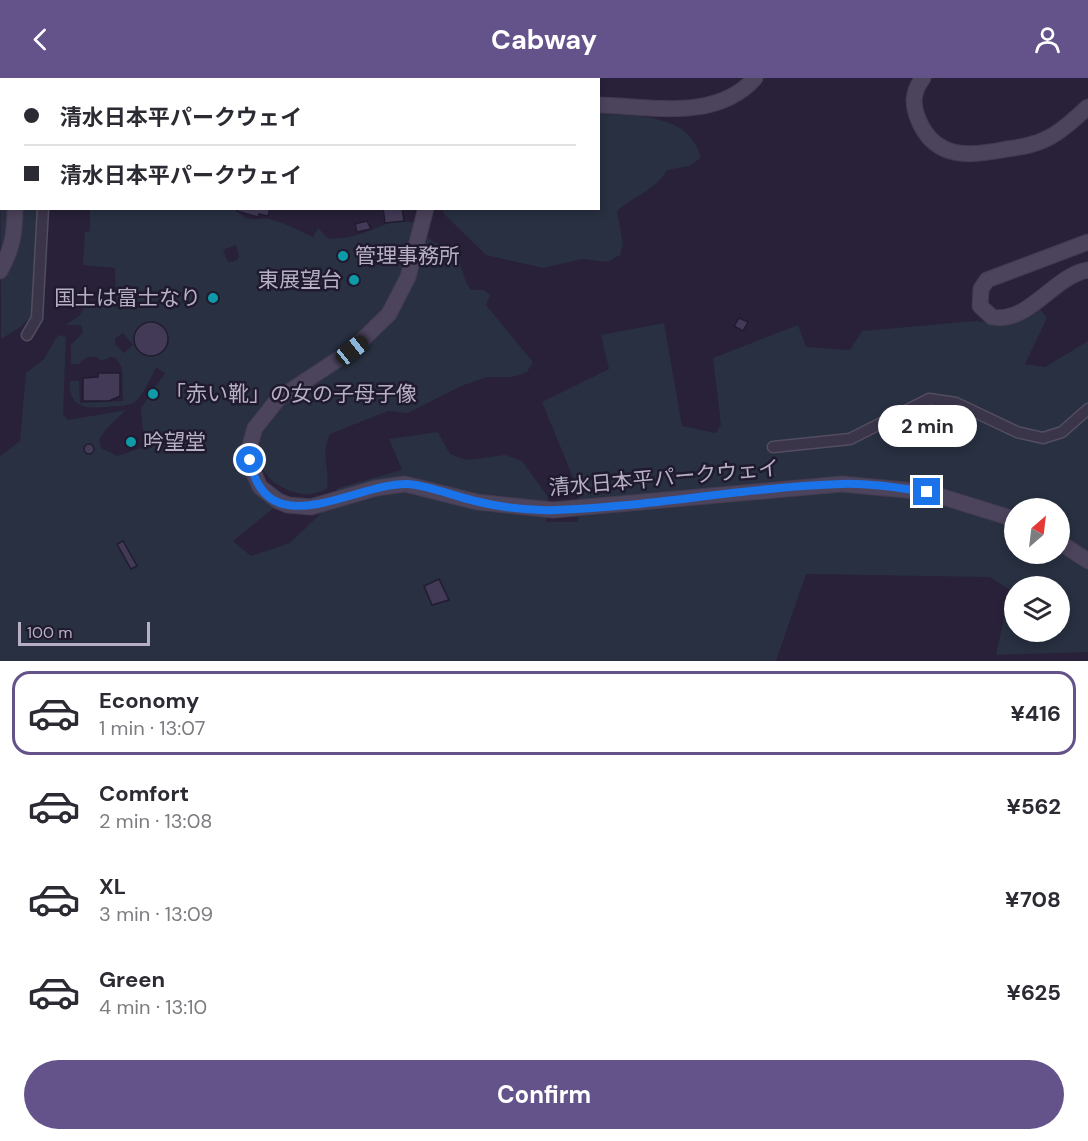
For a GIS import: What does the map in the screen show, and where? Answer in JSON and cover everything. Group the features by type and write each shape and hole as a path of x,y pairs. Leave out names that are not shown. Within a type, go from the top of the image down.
{"street":[{"path":"600,105 678,109 699,107 735,95 755,78"},
{"path":"923,78 914,93 916,112 921,125 936,144 960,155 986,154 1039,142 1059,132 1088,107"},
{"path":"0,271 10,253 14,236 15,210"},
{"path":"27,335 37,318 43,210"},
{"name":"清水日本平パークウェイ","path":"425,210 408,277 389,314 352,350 278,399 260,419 250,445 252,469 260,487 278,501 297,507 311,507 376,488 405,484 477,502 553,510 842,484 927,492 964,501 1004,515"},
{"path":"1088,242 987,280 981,289 980,306 992,317 1011,317 1070,275 1088,270"},
{"path":"772,447 850,439 929,399 956,403 1017,432 1043,438 1062,432 1088,409"},
{"path":"1070,549 1088,561"}],"shaded area":[{"path":"600,114 645,117 674,125 686,133 695,144 701,158 689,166 667,170 657,183 617,211 623,245 620,255 608,262 582,259 543,268 486,255 442,210 600,210"},
{"path":"1,210 39,210 32,316 19,328 1,339"},
{"path":"90,210 236,210 245,218 273,220 313,237 318,228 329,239 361,234 400,221 417,224 398,283 375,322 351,343 280,390 253,417 247,432 248,451 255,471 275,507 233,541 251,556 290,543 321,513 338,488 402,470 389,439 438,432 450,454 467,460 505,455 522,461 548,497 546,522 578,522 579,492 542,402 609,369 601,335 664,323 682,426 716,433 721,425 713,358 798,325 806,347 850,350 862,331 976,321 998,323 1040,309 1047,318 1025,364 1045,367 1088,341 1088,652 996,655 1004,618 1004,642 1070,642 1070,576 1004,576 1004,586 990,577 806,574 776,661 0,661 0,456 20,441 26,373 44,359 58,335 66,337 63,414 68,420 126,410 106,429 99,440 101,448 117,456 141,448 144,443 141,408 165,373 156,367 140,397 129,405 90,407 77,403 73,398 70,381 79,381 80,403 123,401 122,368 116,358 110,357 102,361 96,357 90,357 79,364 71,364 71,345 83,332 81,325 66,325 79,316 87,303 116,302 115,268 83,265 85,232 90,231","holes":["236,245 239,258 228,262 223,250","123,333 133,345 124,353 115,344 115,339"]},
{"path":"427,238 455,255 471,290 484,290 490,295 486,305 533,362 527,372 512,377 487,377 461,386 408,413 388,411 330,434 325,455 327,489 305,494 295,493 279,486 271,480 262,467 260,453 261,434 271,414 299,391 367,346 388,325 402,302"}],"building":[{"path":"270,210 268,216 259,214 258,217 237,211"},
{"path":"383,210 402,210 404,221 385,223"},
{"path":"367,221 371,229 357,232 355,224"},
{"name":"管理事務所","path":"339,251 347,251 348,260 340,261"},
{"path":"355,274 359,280 355,286 351,286 347,278"},
{"path":"739,318 748,322 743,331 734,326"},
{"path":"151,322 163,327 168,339 163,351 151,356 139,351 134,339 139,327"},
{"path":"98,373 120,373 120,396 109,401 83,401 83,378 98,377"},
{"path":"89,444 94,449 89,454 84,449"},
{"path":"123,541 137,566 131,569 117,544"},
{"path":"439,579 449,600 432,605 424,586"}],"place":[{"name":"管理事務所","path":"343,256"},
{"name":"東展望台","path":"354,280"},
{"name":"国土は富士なり","path":"213,298"},
{"name":"「赤い靴」の女の子母子像","path":"153,394"},
{"name":"吟望堂","path":"131,442"}],"route":[{"path":"250,460 260,487 278,501 297,507 311,507 376,488 405,484 477,502 553,510 842,484 927,492"}]}
